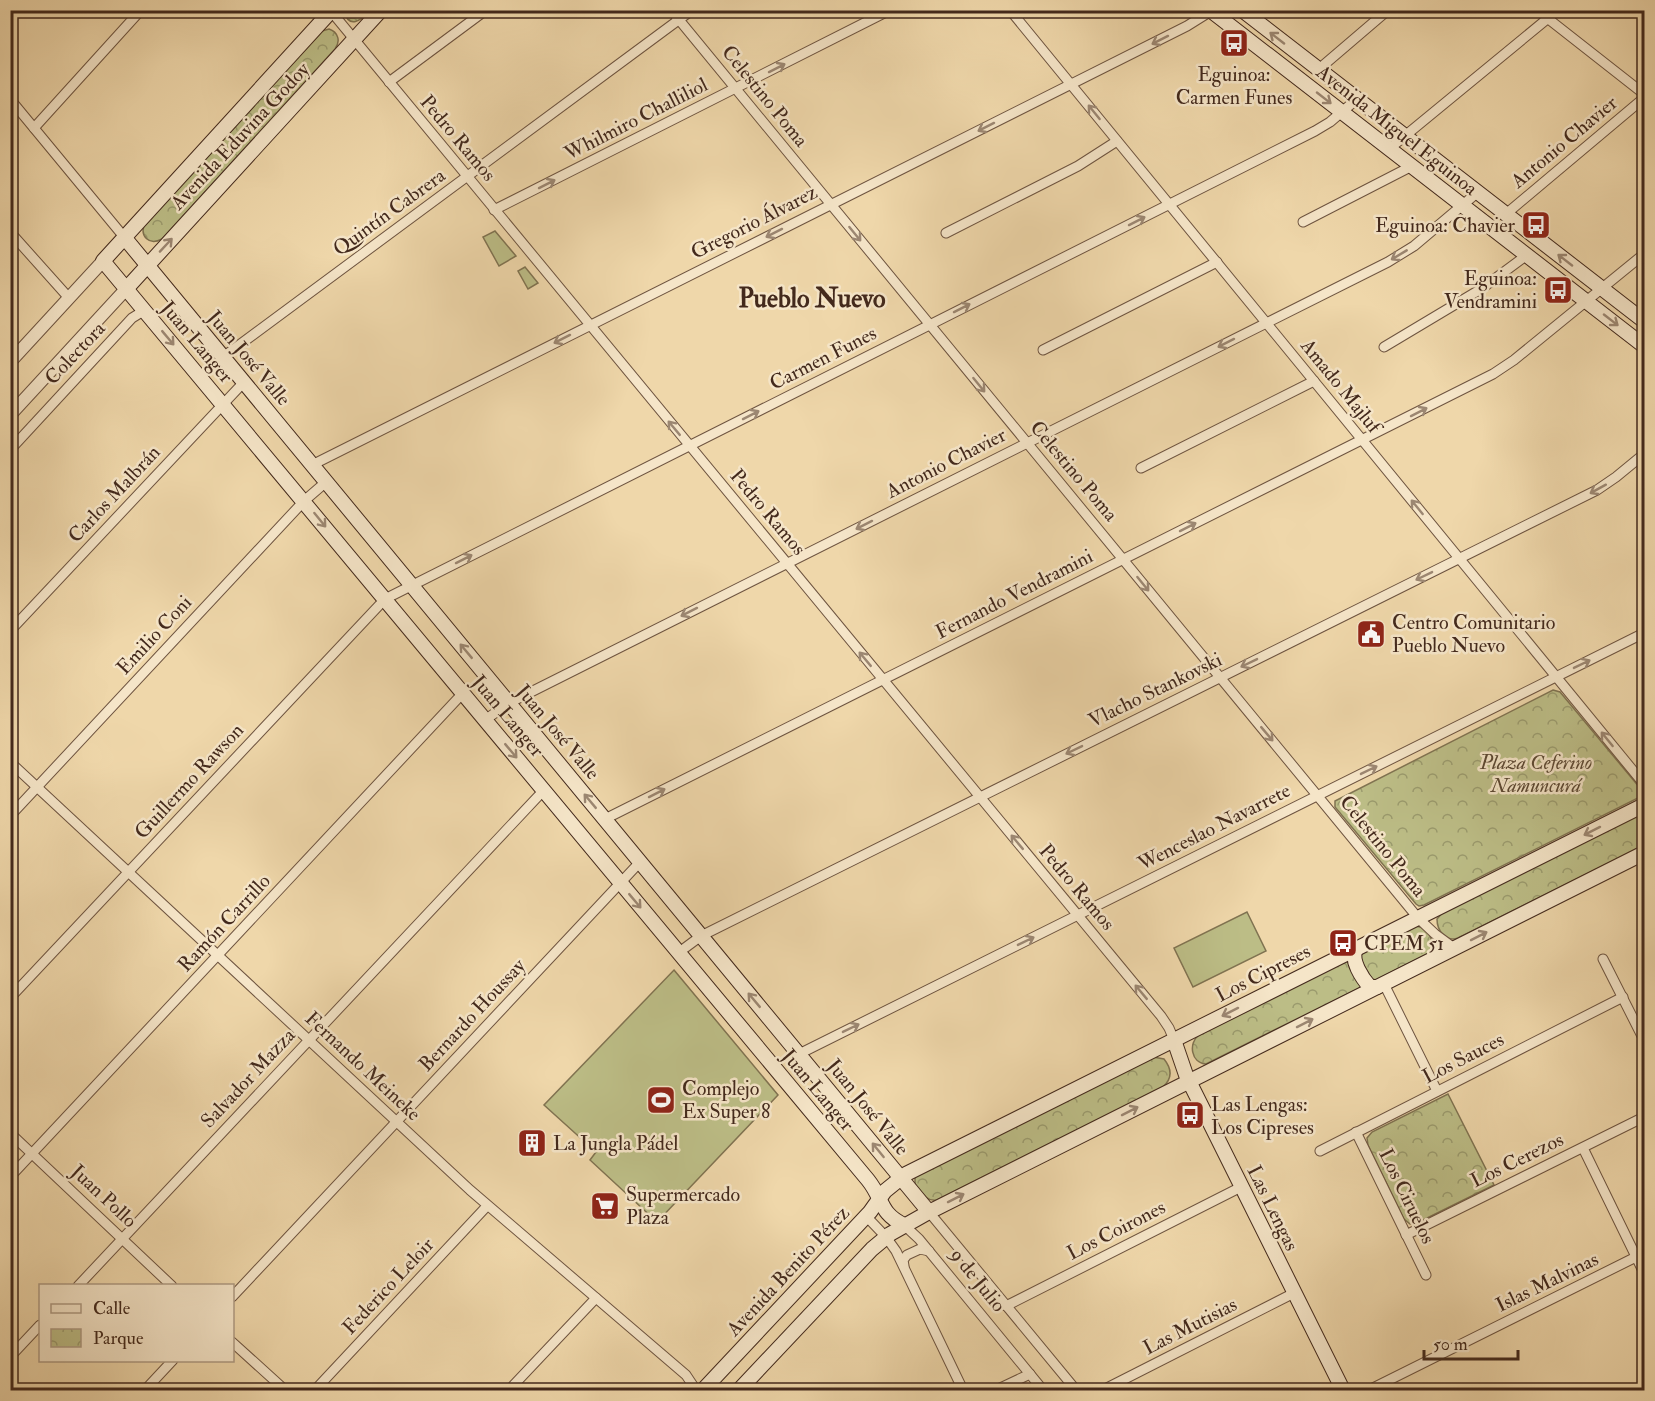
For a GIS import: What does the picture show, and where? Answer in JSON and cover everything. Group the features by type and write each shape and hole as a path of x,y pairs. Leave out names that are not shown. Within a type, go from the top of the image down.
{"main road":[{"name":"Avenida Eduvina Godoy","path":"127,288 381,10"},
{"name":"Avenida Miguel Eguinoa","path":"1242,10 1644,321"},
{"name":"Avenida Eduvina Godoy","path":"103,261 331,11"},
{"name":"Avenida Miguel Eguinoa","path":"1211,11 1644,346"},
{"name":"Juan José Valle","path":"124,237 929,1212"},
{"name":"Juan Langer","path":"103,261 304,501 391,596 463,693 868,1180 880,1199"},
{"name":"Los Cipreses","path":"901,1178 928,1162 1644,805"},
{"path":"739,1390 872,1249 904,1226 1644,853"},
{"path":"1356,949 1353,954 1354,959 1365,981 1370,987 1380,985"},
{"name":"Las Lengas","path":"1174,1040 1189,1081 1343,1390"},
{"name":"Avenida Benito Pérez","path":"703,1390 866,1216 888,1188 901,1178"},
{"name":"9 de Julio","path":"880,1199 889,1216 904,1226"}],"street":[{"path":"34,128 141,10"},
{"path":"389,82 486,10"},
{"name":"Celestino Poma","path":"671,10 1418,918 1454,948"},
{"name":"Quintín Cabrera","path":"223,357 692,10"},
{"name":"Whilmiro Challiliol","path":"494,210 890,10"},
{"name":"Amado Majluf","path":"1010,10 1644,784"},
{"path":"1318,69 1388,10"},
{"path":"1537,10 1644,96"},
{"path":"1389,149 1558,10"},
{"name":"Pedro Ramos","path":"331,11 1078,915 1164,1020 1174,1040"},
{"name":"Gregorio Álvarez","path":"312,465 1071,85 1187,26 1211,11"},
{"name":"Antonio Chavier","path":"1506,214 1644,96"},
{"name":"Juan José Valle","path":"10,99 124,237"},
{"name":"Carmen Funes","path":"391,596 1320,129 1357,99"},
{"path":"946,233 1078,166 1117,141"},
{"path":"1303,222 1412,166"},
{"name":"Antonio Chavier","path":"486,720 509,703 1397,257 1422,240 1478,192"},
{"path":"10,232 69,298"},
{"name":"Fernando Vendramini","path":"605,819 1500,370 1644,254"},
{"path":"1384,347 1481,290 1527,255"},
{"path":"10,362 103,261"},
{"path":"1043,350 1216,262"},
{"path":"10,415 127,288"},
{"name":"Colectora","path":"10,450 132,318 144,310"},
{"path":"1141,468 1314,381"},
{"name":"Carlos Malbrán","path":"10,631 244,382"},
{"name":"Vlacho Stankovski","path":"678,952 701,936 1603,486 1644,454"},
{"name":"Emilio Coni","path":"10,816 304,501 326,482"},
{"name":"Guillermo Rawson","path":"10,998 391,596"},
{"name":"Wenceslao Navarrete","path":"799,1054 1644,633"},
{"name":"Ramón Carrillo","path":"10,1177 463,693"},
{"name":"Fernando Meineke","path":"10,762 487,1206 686,1375 696,1390"},
{"name":"Salvador Mazza","path":"80,1284 543,790"},
{"name":"Bernardo Houssay","path":"234,1295 640,862"},
{"path":"1604,958 1644,1040"},
{"path":"1380,985 1437,1091"},
{"name":"Los Sauces","path":"1320,1151 1623,997"},
{"name":"Los Cerezos","path":"1406,1235 1644,1117"},
{"name":"Los Ciruelos","path":"1356,1132 1426,1275"},
{"name":"Juan Pollo","path":"10,1133 170,1284"},
{"path":"1582,1148 1641,1255 1644,1272"},
{"name":"Los Coirones","path":"1006,1306 1241,1187"},
{"name":"Federico Leloir","path":"315,1390 487,1206"},
{"name":"Juan José Valle","path":"929,1212 1076,1390"},
{"path":"866,1216 896,1251 963,1390"},
{"name":"9 de Julio","path":"904,1226 917,1236 1043,1390"},
{"path":"904,1266 905,1257 916,1250 923,1249 930,1252"},
{"name":"Islas Malvinas","path":"1369,1390 1641,1255"},
{"name":"Las Mutisias","path":"1103,1390 1294,1293"},
{"path":"509,1390 596,1298"},
{"path":"10,1357 39,1326"},
{"path":"234,1344 285,1390"},
{"path":"145,1390 171,1362"},
{"path":"996,1390 1030,1374"},
{"path":"1635,1390 1644,1386"}],"green space":[{"path":"344,10 370,11 359,20 352,22 346,17"},
{"path":"329,29 338,37 335,49 162,239 153,241 146,239 143,232 145,223 322,31"},
{"path":"495,231 516,256 499,266 483,237"},
{"path":"525,267 538,283 528,289 518,271"},
{"name":"Plaza Ceferino Namuncurá","path":"1553,690 1560,692 1640,788 1641,795 1419,906 1335,807 1335,801"},
{"path":"1644,812 1644,845 1458,938 1446,937 1440,931 1437,919 1443,912"},
{"path":"1247,912 1266,951 1193,987 1174,948"},
{"path":"1416,926 1425,930 1432,941 1427,954 1376,980 1372,979 1361,960 1361,954"},
{"path":"1350,959 1363,986 1206,1064 1201,1063 1194,1056 1192,1047 1199,1035"},
{"name":"Complejo Ex Super 8","path":"674,970 778,1095 657,1222 590,1160 596,1152 544,1105"},
{"path":"1153,1057 1164,1059 1169,1066 1170,1077 1163,1087 937,1200 927,1198 915,1184 915,1177"},
{"path":"1448,1094 1494,1185 1417,1223 1410,1224 1404,1219 1368,1145 1367,1138 1372,1132"}],"place":[{"name":"Eguinoa: Carmen Funes","path":"1234,43"},
{"name":"Eguinoa: Chavier","path":"1536,225"},
{"name":"Eguinoa: Vendramini","path":"1558,290"},
{"name":"Centro Comunitario Pueblo Nuevo","path":"1371,634"},
{"name":"CPEM 51","path":"1343,943"},
{"name":"Complejo Ex Super 8","path":"661,1100"},
{"name":"Las Lengas: Los Cipreses","path":"1190,1115"},
{"name":"La Jungla Pádel","path":"532,1143"},
{"name":"Supermercado Plaza","path":"605,1206"}],"district":[{"name":"Pueblo Nuevo","path":"812,299"}]}
